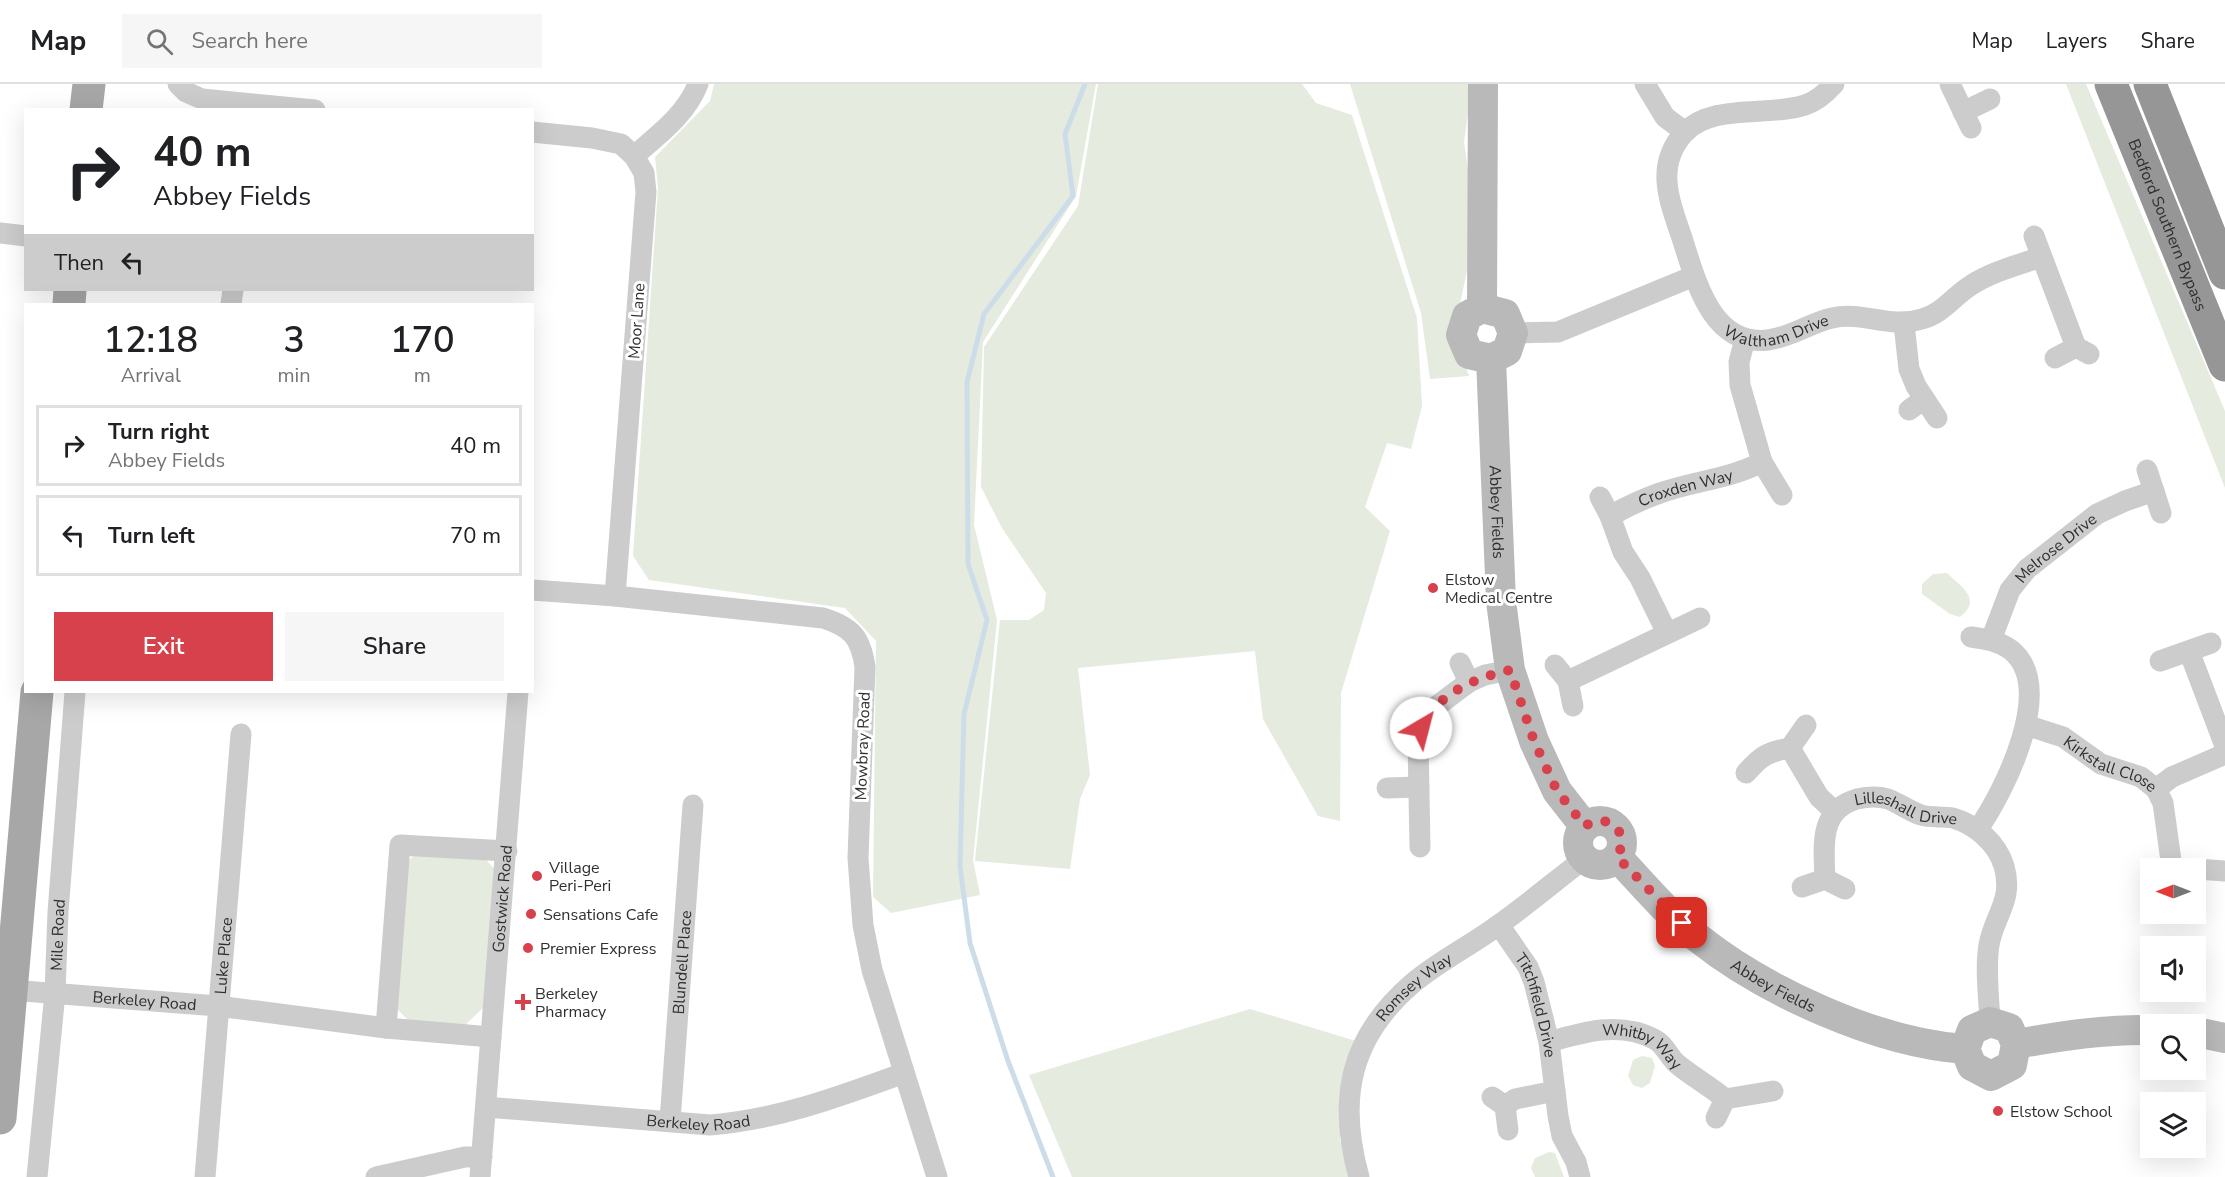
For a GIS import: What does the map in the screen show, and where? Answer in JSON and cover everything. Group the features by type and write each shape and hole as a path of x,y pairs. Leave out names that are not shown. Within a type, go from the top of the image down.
{"highway":[{"name":"Bedford Southern Bypass","path":"2111,84 2225,365"},
{"path":"2150,84 2225,273"}],"main road":[{"path":"86,108 88,84"},
{"path":"0,1118 37,693"}],"street":[{"path":"178,84 186,92 202,99 247,106 281,108"},
{"path":"534,132 592,138 621,144 634,156 681,114 698,84"},
{"path":"1482,308 1483,84"},
{"path":"1645,84 1665,117 1684,132 1700,121 1717,116 1806,105 1823,95 1834,84"},
{"path":"1950,84 1967,120 1990,99"},
{"name":"Waltham Drive","path":"1684,132 1672,148 1665,169 1666,189 1694,276 1704,298 1715,318 1730,332 1745,339 1766,340 1785,336 1831,318 1848,316 1904,324 1924,319 1943,310 1971,284 1995,272 2040,257"},
{"name":"Moor Lane","path":"615,596 646,192 644,173 634,156"},
{"path":"0,233 24,236"},
{"path":"2034,236 2040,257 2082,350 2055,358"},
{"path":"1513,333 1558,332 1694,276"},
{"path":"1482,308 1505,314 1513,333 1507,351 1491,359 1469,354 1461,335 1467,316 1482,308"},
{"path":"1904,324 1909,369 1916,386 1916,405 1937,418"},
{"path":"1745,339 1739,363 1740,385 1762,462 1782,495"},
{"name":"Abbey Fields","path":"1491,359 1501,601 1510,670 1534,741 1557,791 1585,826"},
{"name":"Croxden Way","path":"1610,516 1661,492 1745,471 1762,462"},
{"path":"2147,470 2161,513"},
{"name":"Melrose Drive","path":"1978,829 1995,805 2014,766 2026,725 2029,683 2023,665 2011,650 1981,638 2010,590 2027,569 2097,514 2154,491"},
{"path":"1600,497 1610,516 1623,552 1640,578 1667,633"},
{"name":"Mowbray Road","path":"534,590 615,596 823,618 841,624 854,635 862,650 865,668 858,858 862,915 872,970 937,1177"},
{"path":"1573,706 1561,673 1667,633 1700,618"},
{"path":"2160,661 2211,643"},
{"path":"2189,651 2225,746"},
{"path":"1460,663 1469,682"},
{"path":"1419,847 1418,741 1426,717 1434,708 1469,682 1485,675 1510,670"},
{"name":"Mile Road","path":"37,1177 54,993 75,693"},
{"name":"Gostwick Road","path":"481,1167 518,693"},
{"path":"1746,773 1761,757 1772,751 1790,748 1806,725"},
{"name":"Kirkstall Close","path":"2026,725 2063,737 2101,765 2141,777 2156,789 2172,777 2225,753"},
{"name":"Luke Place","path":"205,1177 241,734"},
{"name":"Lilleshall Drive","path":"1790,748 1819,797 1834,811"},
{"path":"1387,788 1419,787"},
{"path":"2156,789 2163,803 2171,858"},
{"name":"Lilleshall Drive","path":"1825,879 1824,833 1834,811 1848,802 1866,797 1886,798 1922,815 1952,818 1978,829"},
{"name":"Blundell Place","path":"670,1121 693,805"},
{"path":"1598,821 1612,824 1621,836 1622,843 1617,857 1605,865 1590,863 1584,859 1578,846 1578,839 1585,826 1598,821"},
{"path":"1978,829 1996,848 2004,866 2007,886 2005,904 1989,944 1990,1023"},
{"path":"386,1028 400,845 507,851"},
{"name":"Abbey Fields","path":"1617,857 1696,937 1740,969 1790,996 1900,1038 1935,1047 1965,1049"},
{"name":"Romsey Way","path":"1359,1177 1352,1150 1349,1118 1355,1065 1369,1032 1388,1007 1415,981 1499,926 1584,859"},
{"path":"2206,869 2225,871"},
{"path":"1802,887 1825,879 1845,889"},
{"name":"Titchfield Drive","path":"1499,926 1528,967 1534,982 1554,1066 1555,1091 1562,1136 1581,1177"},
{"name":"Berkeley Road","path":"10,990 218,1006 386,1028 491,1037"},
{"path":"1990,1023 2009,1028 2016,1044 2012,1065 1991,1076 1972,1066 1965,1049 1972,1030 1990,1023"},
{"name":"Whitby Way","path":"1549,1042 1584,1032 1608,1029 1629,1030 1656,1039 1677,1063 1725,1099"},
{"path":"2016,1044 2065,1035 2140,1030"},
{"path":"2206,1034 2225,1038"},
{"name":"Berkeley Road","path":"486,1107 710,1125 742,1122 846,1094 904,1073"},
{"path":"1508,1130 1499,1102 1555,1091"},
{"path":"1716,1118 1725,1099 1773,1091"},
{"path":"376,1177 465,1157 481,1167"}],"shaded area":[{"path":"714,84 1096,84 1076,196 983,342 974,525 997,620 973,860 980,895 891,913 873,897 876,641 845,608 649,580 633,556 658,188 655,157 710,101"},
{"path":"1098,84 1302,84 1316,103 1352,115 1417,318 1422,406 1411,449 1387,443 1365,507 1390,531 1341,693 1340,821 1318,816 1263,719 1255,651 1078,668 1090,775 1080,799 1070,869 975,861 1000,620 1029,620 1044,610 1046,593 1002,528 981,487 984,347 1078,206"},
{"path":"1350,84 1472,84 1464,142 1476,226 1455,329 1469,376 1430,379 1421,313"},
{"path":"2066,84 2086,84 2225,411 2225,488"},
{"path":"1947,573 1963,588 1970,599 1967,611 1960,617 1950,614 1922,594 1922,584 1933,574"},
{"path":"419,850 481,854 496,871 485,1006 464,1026 411,1023 393,1005 403,867"},
{"path":"1250,1009 1356,1041 1341,1090 1340,1141 1352,1177 1072,1177 1029,1075"},
{"path":"1642,1056 1652,1058 1655,1066 1650,1083 1642,1088 1633,1085 1628,1076 1633,1060"},
{"path":"1549,1152 1555,1153 1564,1177 1535,1177 1531,1168 1535,1158"}],"waterway":[{"path":"1053,1177 1008,1061 970,943 960,866 964,714 987,620 968,564 967,382 984,314 1073,196 1065,134 1085,84"}],"place":[{"name":"Elstow Medical Centre","path":"1433,588"},
{"name":"Village Peri-Peri","path":"537,876"},
{"name":"Sensations Cafe","path":"531,914"},
{"name":"Premier Express","path":"528,948"},
{"name":"Berkeley Pharmacy","path":"523,1002"},
{"name":"Elstow School","path":"1998,1111"}],"route":[{"path":"1421,728 1426,717 1434,708 1469,682 1485,675 1510,670 1534,741 1557,791 1585,826 1591,822 1606,821 1618,829 1622,843 1617,857 1682,923"}]}
